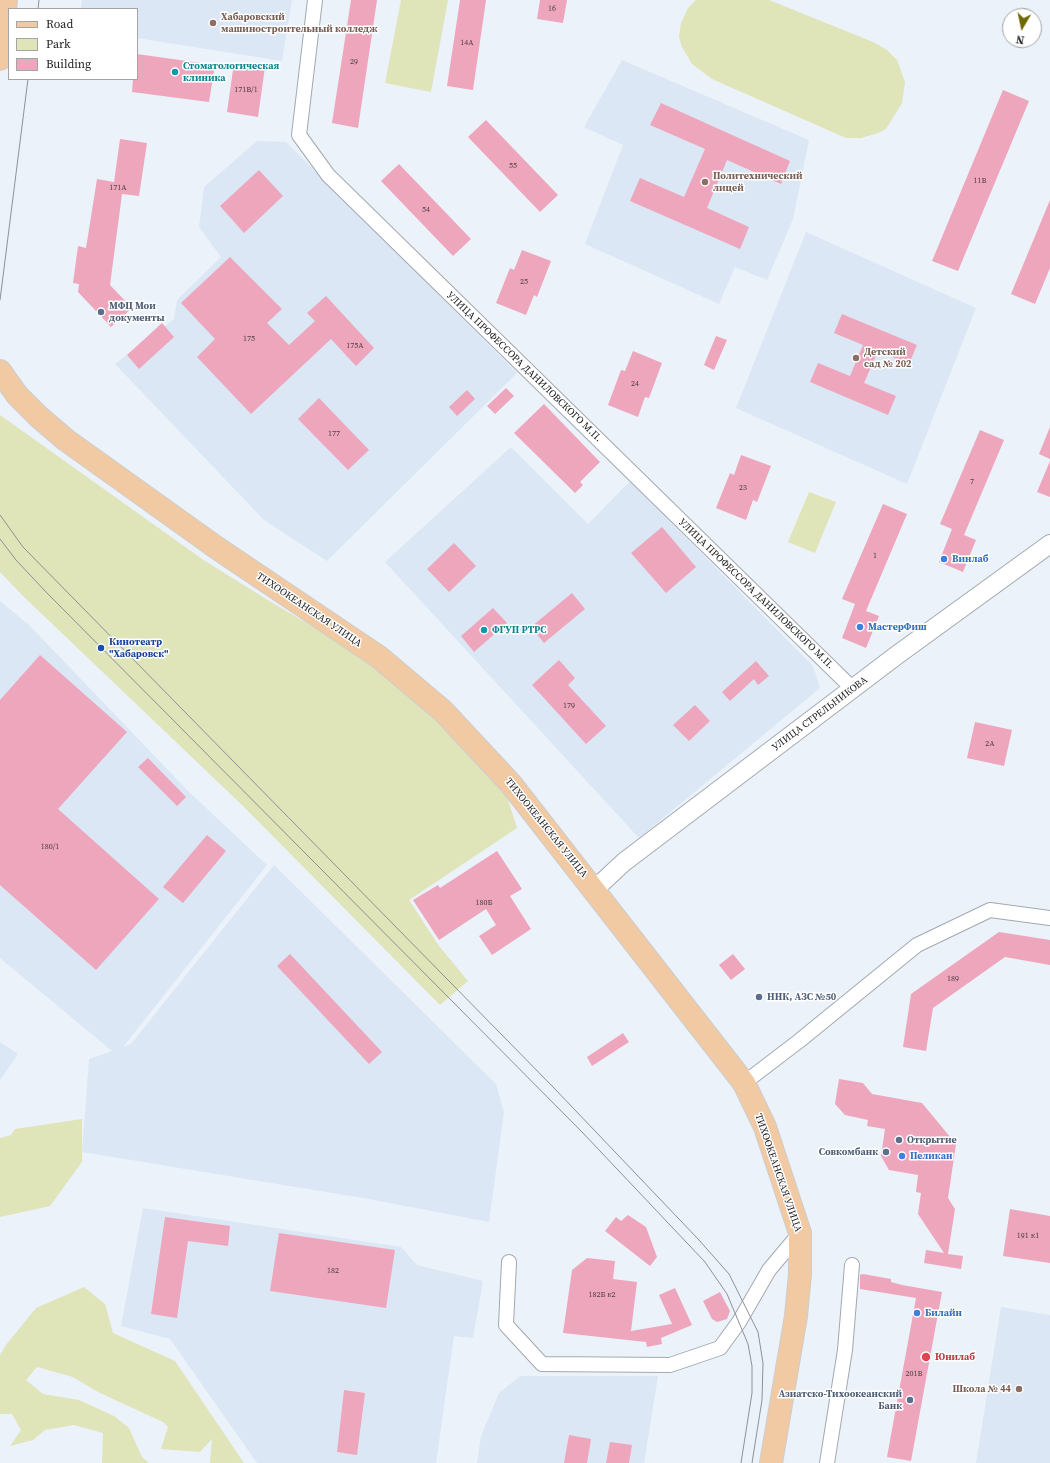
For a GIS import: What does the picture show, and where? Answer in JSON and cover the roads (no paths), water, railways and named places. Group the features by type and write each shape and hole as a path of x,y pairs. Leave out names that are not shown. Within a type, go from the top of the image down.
{"main road":[{"path":"0,59 6,0"},
{"name":"ТИХООКЕАНСКАЯ УЛИЦА","path":"0,371 17,395 39,417 66,440 217,548 379,657 444,711 512,784 595,889 744,1083 765,1127 800,1233 800,1274 796,1316 771,1463"}],"street":[{"name":"УЛИЦА ПРОФЕССОРА ДАНИЛОВСКОГО М.П.","path":"315,0 299,135 328,175 853,689"},
{"name":"УЛИЦА СТРЕЛЬНИКОВА","path":"595,889 624,862 897,655 1050,544"},
{"path":"744,1083 799,1041 917,945 990,910 1050,918"},
{"path":"509,1262 506,1325 542,1364 670,1365 720,1348 739,1322 769,1270 800,1233"},
{"path":"826,1463 845,1350 852,1265"}],"tram line":[{"path":"38,8 39,0"},
{"path":"0,300 28,80"},
{"path":"0,515 23,547 554,1088 699,1240 729,1274 758,1332 763,1363 762,1400 752,1463"},
{"path":"0,539 16,560 46,592 583,1133 705,1262 727,1294 748,1344 752,1366 752,1393 741,1463"}],"place":[{"name":"Хабаровский машиностроительный колледж","path":"213,23"},
{"name":"Стоматологическая клиника","path":"175,72"},
{"name":"Политехнический лицей","path":"705,182"},
{"name":"МФЦ Мои документы","path":"101,312"},
{"name":"Детский сад № 202","path":"856,358"},
{"name":"Винлаб","path":"944,559"},
{"name":"МастерФиш","path":"860,627"},
{"name":"ФГУП РТРС","path":"484,630"},
{"name":"Кинотеатр \"Хабаровск\"","path":"101,648"},
{"name":"ННК, АЗС №50","path":"759,997"},
{"name":"Открытие","path":"899,1140"},
{"name":"Совкомбанк","path":"886,1152"},
{"name":"Пеликан","path":"902,1156"},
{"name":"Билайн","path":"917,1313"},
{"name":"Юнилаб","path":"926,1357"},
{"name":"Школа № 44","path":"1019,1389"},
{"name":"Азиатско-Тихоокеанский Банк","path":"910,1400"}]}
